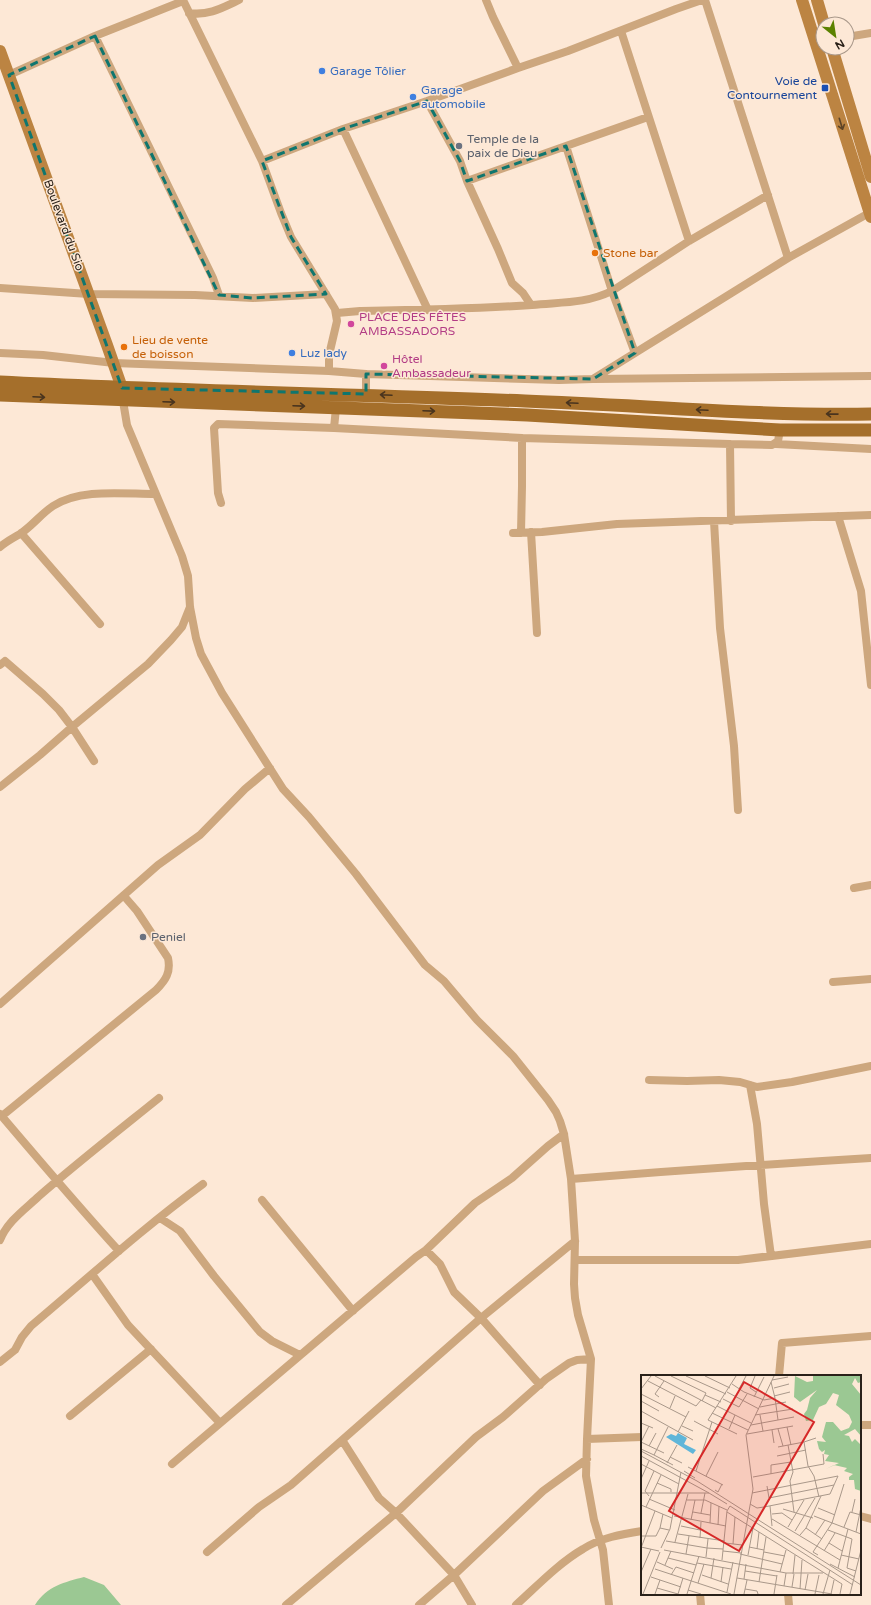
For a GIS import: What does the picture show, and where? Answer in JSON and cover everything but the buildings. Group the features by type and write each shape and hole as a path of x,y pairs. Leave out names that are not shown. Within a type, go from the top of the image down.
{"main road":[{"path":"802,0 870,214"},
{"path":"817,0 822,16"},
{"name":"Boulevard du Sio","path":"0,51 114,363 122,395"},
{"path":"834,56 871,177"},
{"path":"0,382 122,395 336,408 535,415 780,430 871,430"},
{"path":"0,396 366,394 749,412 871,414"}],"street":[{"path":"9,75 96,36 183,0 262,161 280,213 291,237 337,313 336,332 329,356 329,370"},
{"path":"189,13 209,13 238,0"},
{"path":"486,0 518,68"},
{"path":"262,161 343,129 568,52 676,9 704,0 788,258"},
{"path":"620,31 689,241"},
{"path":"855,36 871,33"},
{"path":"96,36 213,278 219,295"},
{"path":"427,101 460,161 467,181 512,283 523,293 531,305"},
{"path":"467,181 648,117"},
{"path":"343,129 428,310"},
{"path":"566,146 612,291 635,353"},
{"path":"337,313 482,308 531,305 598,298 612,291 689,241 768,195"},
{"path":"593,379 788,258 870,214"},
{"path":"0,288 89,294 219,295 253,298 326,294"},
{"path":"0,353 43,355 114,363 329,370 366,374 558,380 871,376"},
{"path":"366,374 366,394"},
{"path":"122,395 127,425 182,556 188,576 190,607 196,638 201,654 222,693 283,789 309,817 356,874 425,965 444,981 477,1020 513,1056 556,1112 564,1134 571,1179 575,1241 575,1298 578,1316 586,1336 592,1359 586,1476 590,1499 603,1550 609,1605"},
{"path":"334,428 336,408"},
{"path":"221,503 217,487 215,425 334,428 522,438 776,444 871,449"},
{"path":"776,444 780,430"},
{"path":"522,438 517,533 617,524 871,515"},
{"path":"730,444 731,521"},
{"path":"0,547 8,539 21,533 54,506 70,498 104,494 155,494"},
{"path":"838,516 861,591 871,686"},
{"path":"714,521 720,628 734,746 738,810"},
{"path":"531,532 537,633"},
{"path":"21,533 100,624"},
{"path":"0,787 148,664 167,645 182,626 190,607"},
{"path":"0,665 5,662 43,694 72,727 94,761"},
{"path":"0,1004 158,865 200,835 245,789 270,768"},
{"path":"854,888 871,885"},
{"path":"119,1251 1,1115 156,990 165,981 170,965 168,958 137,911 124,896"},
{"path":"833,982 871,979"},
{"path":"650,1080 719,1080 757,1086 778,1084 871,1066"},
{"path":"750,1085 757,1124 760,1164 772,1256"},
{"path":"0,1240 3,1232 13,1220 58,1180 159,1098"},
{"path":"172,1464 426,1250 475,1203 512,1178 564,1134"},
{"path":"571,1179 760,1164 871,1158"},
{"path":"0,1362 15,1350 22,1337 31,1326 173,1206 203,1184"},
{"path":"262,1200 353,1311"},
{"path":"160,1218 180,1231 214,1276 260,1332 272,1341 300,1355"},
{"path":"207,1552 259,1507 291,1485 481,1318 575,1241"},
{"path":"575,1260 738,1260 871,1244"},
{"path":"426,1250 440,1264 454,1292 481,1318 540,1385"},
{"path":"92,1274 128,1325 220,1423"},
{"path":"779,1375 782,1343 871,1336"},
{"path":"70,1416 151,1349"},
{"path":"286,1605 396,1513 476,1437 540,1385 569,1363 577,1360 592,1359"},
{"path":"587,1439 641,1437"},
{"path":"342,1440 374,1492 396,1513 454,1575 472,1605"},
{"path":"419,1605 454,1575 543,1491 587,1459"},
{"path":"861,1516 871,1519"},
{"path":"516,1605 553,1572 583,1549 600,1541 641,1531"},
{"path":"700,1595 701,1605"},
{"path":"788,1595 789,1605"}],"highlighted area":[{"path":"95,36 219,295 253,298 326,294 291,237 262,161 343,129 427,101 460,161 467,181 566,146 635,353 593,379 366,374 366,394 122,388 9,75"}],"green space":[{"path":"84,1577 104,1585 121,1605 35,1605 45,1593 51,1589 63,1583"}],"place":[{"name":"Garage Tôlier","path":"322,71"},
{"name":"Voie de Contournement","path":"825,88"},
{"name":"Garage automobile","path":"413,97"},
{"name":"Temple de la paix de Dieu","path":"459,146"},
{"name":"Stone bar","path":"595,253"},
{"name":"PLACE DES FÊTES AMBASSADORS","path":"351,324"},
{"name":"Lieu de vente de boisson","path":"124,347"},
{"name":"Luz lady","path":"292,353"},
{"name":"Hôtel Ambassadeur","path":"384,366"},
{"name":"Peniel","path":"143,937"}]}
